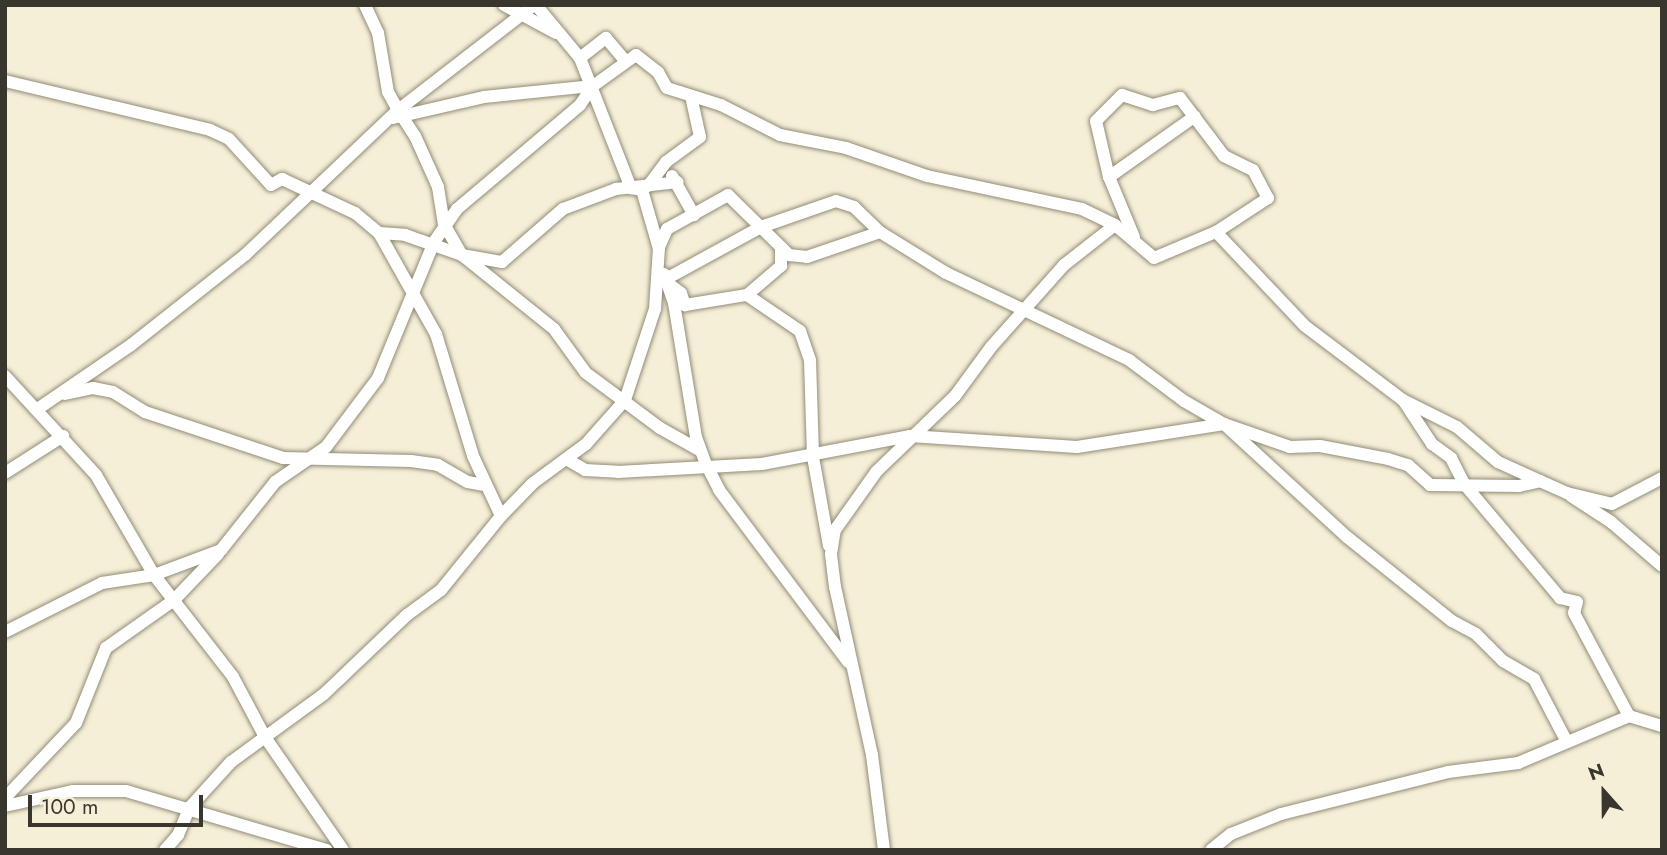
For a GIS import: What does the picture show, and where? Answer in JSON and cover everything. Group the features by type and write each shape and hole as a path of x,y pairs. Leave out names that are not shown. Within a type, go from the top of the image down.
{"street":[{"path":"365,5 378,33 382,65 395,115 415,136 438,187 444,224 462,255 502,262 563,209 641,187 678,182"},
{"path":"504,5 521,17 561,36"},
{"path":"39,408 131,345 245,254 395,115 535,5 580,58 641,187 657,236 699,450 719,490 853,672"},
{"path":"580,58 606,38 625,61"},
{"path":"5,798 76,723 106,649 174,600 221,550 275,482 302,459 326,447 378,378 444,224 497,172 580,105 593,86 625,61 640,57 667,88 721,105 780,135 846,148 927,176 1082,209 1115,225 1135,239 1154,258 1216,232 1269,198 1253,170 1223,156 1180,98 1153,105 1126,95 1119,97 1096,118 1110,177 1135,239"},
{"path":"5,82 210,130 229,139 271,185 282,179 310,195 355,214 379,233 436,334 483,485 501,516"},
{"path":"395,115 484,97 593,86"},
{"path":"5,91 27,88"},
{"path":"641,187 701,135 691,96"},
{"path":"1110,177 1195,116"},
{"path":"664,167 678,182 694,215"},
{"path":"165,850 178,835 190,807 232,762 324,694 407,615 441,590 501,516 533,483 568,460 625,400 665,277 659,247 667,229 728,195 789,256 807,257 880,232"},
{"path":"665,277 761,227 836,201 868,216 880,232 946,273 1129,360 1184,401 1224,424 1290,447 1321,446 1388,459 1408,465 1430,485 1519,486 1540,481"},
{"path":"831,554 844,512 910,436 955,396 990,347 1027,310 1064,265 1115,225"},
{"path":"1216,232 1306,326 1404,400 1457,427 1498,462 1567,494 1611,522 1662,566"},
{"path":"379,233 435,242 462,255 526,303 554,329 586,373 660,428 699,450"},
{"path":"665,277 681,293 685,305 747,295 781,266 781,247"},
{"path":"747,295 800,331 810,360 813,457 853,672 872,755 884,850"},
{"path":"5,376 39,408 96,475 154,575 237,685 265,737 343,850"},
{"path":"55,397 93,388 113,392 145,412 267,454 302,459 411,461 446,467 468,482 483,485"},
{"path":"1404,400 1432,444 1451,458 1465,485 1560,598 1577,602 1574,613 1629,716"},
{"path":"568,460 585,470 618,472 813,457 910,436 1077,447 1224,424"},
{"path":"1224,424 1347,537 1452,621 1476,634 1503,661 1534,679 1567,742"},
{"path":"5,473 63,436"},
{"path":"1567,494 1612,504 1662,478"},
{"path":"5,632 102,583 154,575 221,550"},
{"path":"1211,850 1231,834 1338,797 1448,772 1518,763 1629,716 1662,726"},
{"path":"5,806 50,794 100,788 190,807 327,850"}]}
